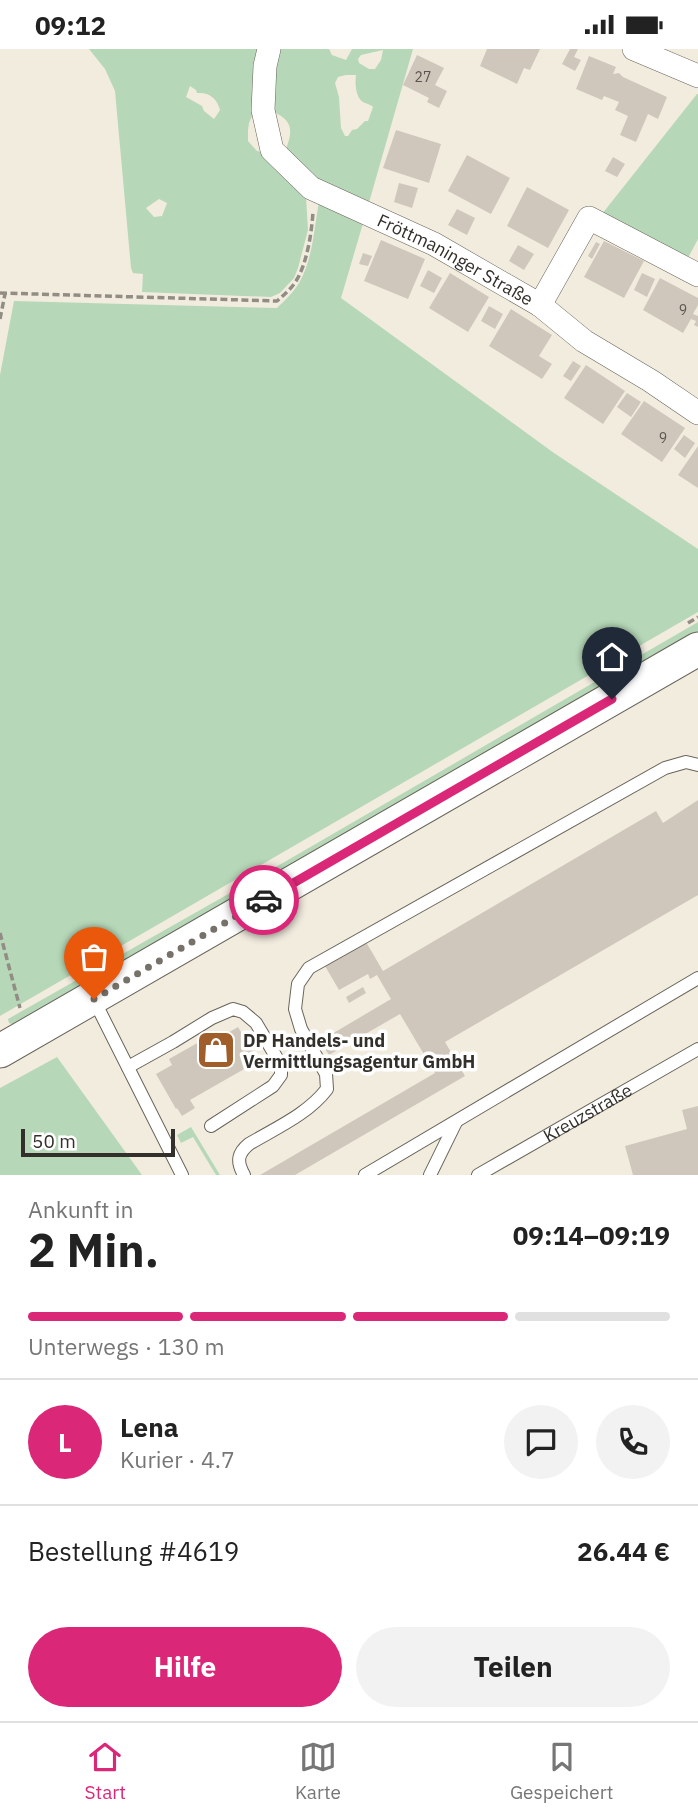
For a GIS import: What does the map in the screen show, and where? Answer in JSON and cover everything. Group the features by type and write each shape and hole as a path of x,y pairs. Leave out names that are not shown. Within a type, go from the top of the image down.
{"main road":[{"path":"0,1051 698,649"}],"street":[{"name":"Fröttmaninger Straße","path":"269,49 265,65 263,110 272,150 311,188 434,244 540,305 589,218 698,275"},
{"path":"634,49 689,65"},
{"path":"540,305 584,341 698,413"}],"lane":[{"path":"244,1175 239,1162 241,1151 308,1109 327,1089 326,1074 301,1029 295,1009 298,984 309,968 664,768 686,762 698,765"},
{"path":"365,1175 698,978"},
{"path":"94,999 182,1175"},
{"path":"128,1067 212,1018 233,1009 243,1012 256,1023 281,1065 281,1075 273,1086 211,1126"},
{"name":"Kreuzstraße","path":"478,1175 698,1049"},
{"path":"430,1175 456,1122"}],"path":[{"path":"0,319 2,293 277,301 296,281 301,271 312,231 314,213 311,188"},
{"path":"0,933 20,1008"}],"green space":[{"path":"89,49 264,49 257,111 249,123 248,141 257,151 268,153 306,197 308,230 298,268 294,278 280,293 271,297 142,292 143,274 133,273 131,268 115,91 105,69","holes":["190,86 197,93 209,95 217,102 220,110 214,119 202,106 186,97","159,199 167,203 162,216 154,217 146,208"]},
{"path":"274,49 329,49 332,55 346,60 352,49 413,49 368,206 328,190 286,149 290,134 289,124 268,109","holes":["383,50 375,69 369,69 359,63 361,55","356,75 358,97 373,107 368,121 352,130 348,136 345,136 341,128 339,97 335,83 338,77"]},
{"path":"697,94 698,239 688,258 602,214"},
{"path":"319,202 364,220 341,298 554,453 698,549 698,612 0,1016 0,375 14,301 277,308 294,290 304,274"},
{"path":"698,622 698,634 14,1025 9,1023 8,1019"},
{"path":"57,1057 142,1175 0,1175 0,1088"},
{"path":"191,1127 220,1175 216,1175 193,1137 181,1143 177,1135"}],"building":[{"path":"487,49 540,49 530,70 524,68 517,84 480,66"},
{"path":"570,49 578,49 574,57 581,60 575,71 562,64"},
{"path":"417,55 444,68 435,85 447,91 439,108 427,102 429,98 403,85"},
{"path":"589,56 616,67 613,74 619,73 667,97 658,119 648,114 636,142 620,135 628,116 615,110 619,102 604,96 602,100 576,89"},
{"path":"396,130 441,144 429,183 383,168"},
{"path":"467,155 510,178 491,214 448,191"},
{"path":"613,157 625,164 617,177 605,171"},
{"path":"399,183 418,188 412,208 394,202"},
{"path":"527,187 569,210 548,248 507,226"},
{"path":"457,209 475,218 467,235 448,225"},
{"path":"381,240 425,259 408,299 364,281"},
{"path":"604,241 644,261 624,298 584,277"},
{"path":"596,242 600,244 592,259 588,256"},
{"path":"518,245 534,254 524,270 509,261"},
{"path":"363,253 372,256 368,266 359,264"},
{"path":"428,270 442,278 434,293 420,286"},
{"path":"450,273 489,297 468,332 429,308"},
{"path":"642,273 655,279 647,297 634,290"},
{"path":"660,278 698,298 693,314 698,316 698,327 694,325 696,321 691,319 683,333 643,310"},
{"path":"489,306 503,314 495,329 481,321"},
{"path":"511,309 552,335 539,356 552,364 542,379 489,346"},
{"path":"573,361 581,366 571,381 563,376"},
{"path":"586,365 625,391 603,424 564,398"},
{"path":"627,393 641,402 631,417 617,407"},
{"path":"644,401 685,428 662,462 621,434"},
{"path":"684,435 695,443 685,458 674,449"},
{"path":"698,446 698,488 678,475"},
{"path":"698,800 698,895 445,1042 465,1076 295,1175 260,1175 435,1073 400,1014 329,1055 320,1041 391,999 377,975 370,979 368,974 339,990 325,966 366,942 383,971 656,811 663,823"},
{"path":"363,987 366,993 349,1003 346,997"},
{"path":"238,1027 258,1061 190,1100 195,1108 182,1116 156,1074 172,1065 169,1059 201,1041 205,1046"},
{"path":"698,1106 698,1175 633,1175 625,1146 687,1129 682,1110"}],"way so far":[{"path":"94,999 264,900"}],"place":[{"name":"DP Handels- und Vermittlungsagentur GmbH","path":"216,1050"}],"route":[{"path":"264,900 612,699"}]}
